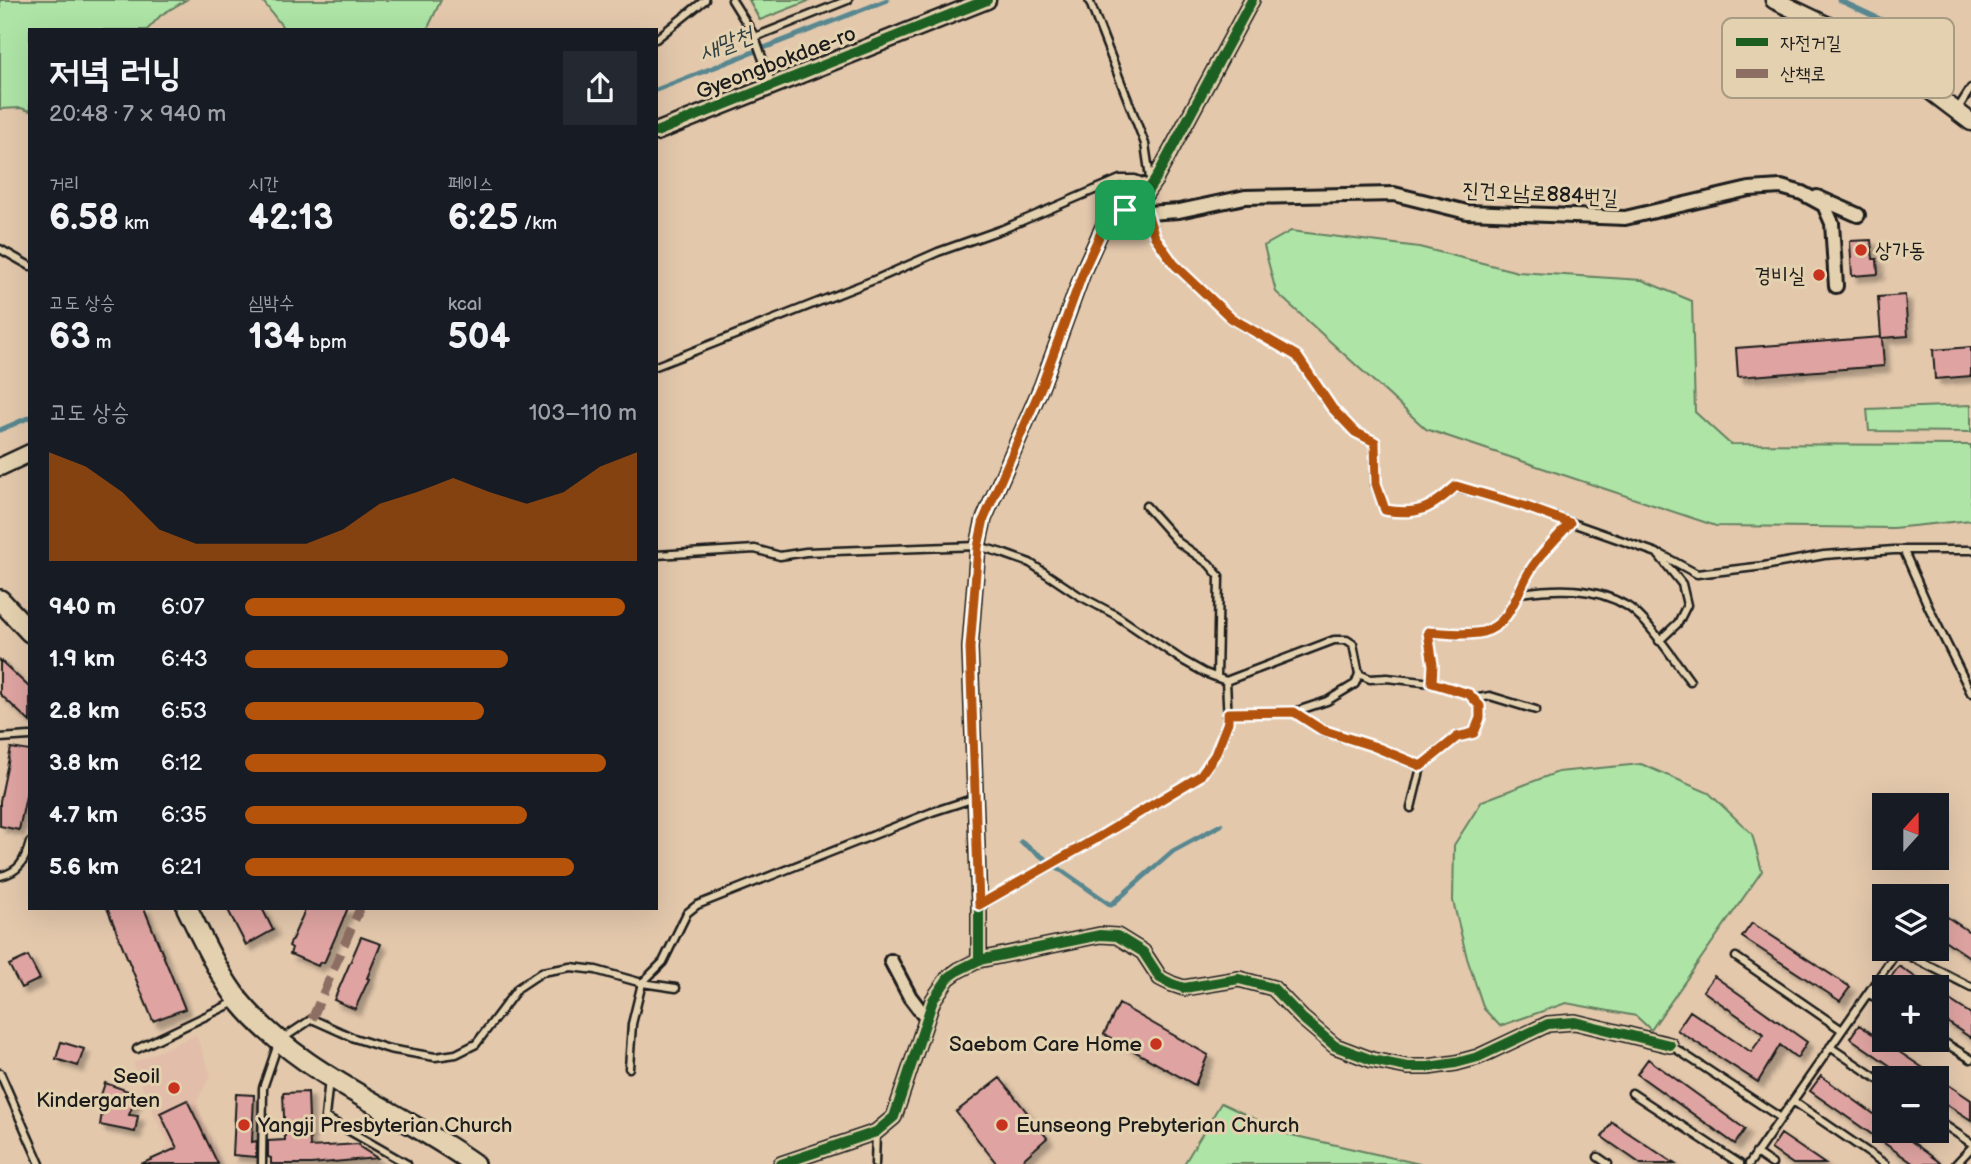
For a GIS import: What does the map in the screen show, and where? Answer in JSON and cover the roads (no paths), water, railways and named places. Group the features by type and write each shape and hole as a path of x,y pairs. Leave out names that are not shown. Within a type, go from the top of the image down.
{"main road":[{"path":"0,600 28,630"},
{"path":"188,910 215,964 239,1000 279,1041 329,1077 410,1122 474,1164"}],"street":[{"name":"Gyeongbokdae-ro","path":"658,131 987,0"},
{"path":"979,960 970,648 978,547 984,519 1042,385 1085,267 1103,228 1142,199 1252,0"},
{"path":"1774,0 1812,18"},
{"path":"1939,98 1971,122"},
{"name":"진건오남로884번길","path":"1125,210 1147,213 1179,211 1245,197 1394,194 1466,212 1625,218 1749,189 1781,187 1802,192 1858,215"},
{"path":"1802,192 1824,205 1832,223 1836,286"},
{"path":"0,467 28,454"},
{"path":"781,1164 876,1132 894,1117 926,1018 933,1000 948,978 979,960 1100,935 1116,936 1143,952 1160,978 1184,988 1239,979 1273,988 1335,1046 1372,1060 1407,1067 1428,1067 1478,1057 1548,1024 1576,1022 1670,1045"},
{"path":"891,961 909,997 926,1018"}],"lane":[{"path":"658,37 705,0"},
{"path":"732,0 755,37 772,85"},
{"path":"755,37 848,0"},
{"path":"658,365 938,252 1003,229 1120,179 1151,185 1145,144 1089,0"},
{"path":"1956,111 1971,88"},
{"path":"1147,213 1155,237 1174,264 1231,318 1297,356 1332,408 1355,432 1375,442 1376,484 1385,510 1401,513 1419,511 1438,503 1456,486 1524,506 1657,553 1697,574 1824,555 1971,550"},
{"path":"0,249 28,265"},
{"path":"1146,506 1178,542 1209,564 1219,576 1217,678"},
{"path":"1432,683 1433,665 1428,632 1484,631 1502,621 1542,553 1570,523"},
{"path":"658,555 755,549 780,556 807,552 978,547 1030,563 1078,595 1114,614 1182,660 1226,681 1334,640 1347,640 1353,644 1359,674 1355,684 1327,701 1294,712 1228,713"},
{"path":"1904,551 1971,693"},
{"path":"1657,553 1682,584 1687,604 1678,623 1659,641"},
{"path":"1520,593 1567,589 1607,597 1629,607 1690,681"},
{"path":"1359,674 1370,679 1432,683 1469,694 1480,706 1480,718 1474,733 1457,737 1421,766 1411,808"},
{"path":"979,905 1200,776 1215,755 1228,722 1226,681"},
{"path":"1473,699 1490,696 1536,710"},
{"path":"1294,712 1322,730 1373,746 1421,766"},
{"path":"0,738 28,736"},
{"path":"629,1068 632,1024 642,983 663,962 687,913 697,905 975,797"},
{"path":"0,876 11,874 24,862 28,849"},
{"path":"1749,1164 1898,950 1971,987"},
{"path":"1736,957 1842,1030"},
{"path":"262,1164 263,1088 279,1041 312,1019 354,1038 435,1057 456,1054 476,1044 518,988 542,972 571,967 676,988"},
{"path":"1868,993 1872,996"},
{"path":"137,1048 239,1000"},
{"path":"1670,1045 1781,1118"},
{"path":"1949,1045 1971,1059"},
{"path":"1830,1047 1872,1075"},
{"path":"0,1073 40,1164"},
{"path":"329,1077 325,1117 407,1164"},
{"path":"1632,1093 1740,1164"},
{"path":"1793,1101 1885,1164"},
{"path":"1949,1129 1971,1145 1956,1164"},
{"path":"875,1164 876,1132"},
{"path":"1756,1153 1772,1164"},
{"path":"1598,1157 1608,1164"}],"waterway":[{"name":"새말천","path":"658,89 887,0"},
{"name":"새말천","path":"1839,0 1878,18"},
{"name":"새말천","path":"0,430 28,418"},
{"path":"1021,842 1111,905 1173,851 1221,825"}],"place":[{"name":"상가동","path":"1861,250"},
{"name":"경비실","path":"1819,275"},
{"name":"Saebom Care Home","path":"1156,1044"},
{"name":"Seoil Kindergarten","path":"174,1088"},
{"name":"Yangji Presbyterian Church","path":"244,1125"},
{"name":"Eunseong Prebyterian Church","path":"1002,1125"}]}
